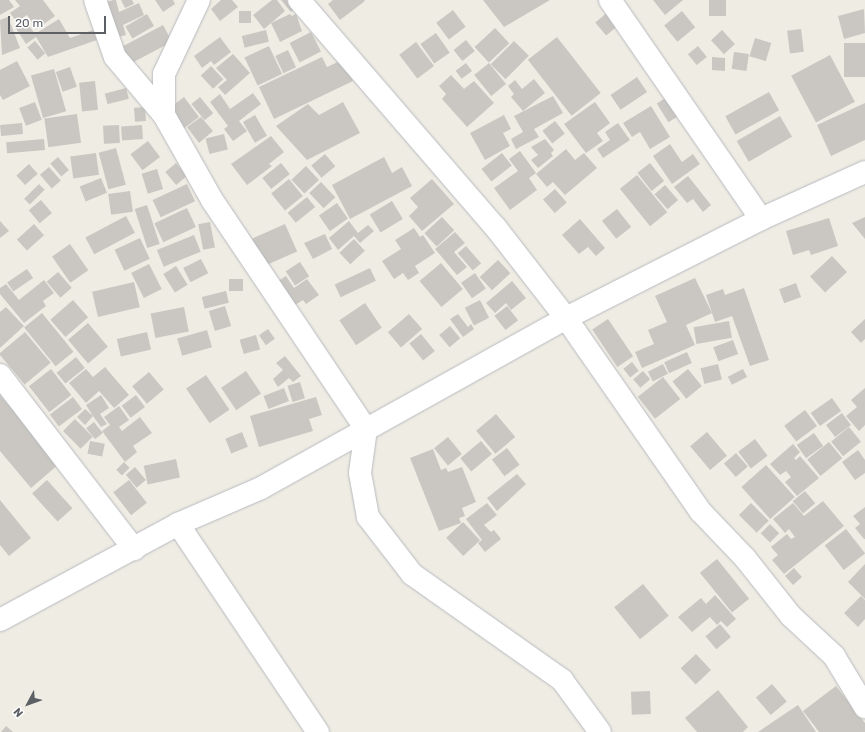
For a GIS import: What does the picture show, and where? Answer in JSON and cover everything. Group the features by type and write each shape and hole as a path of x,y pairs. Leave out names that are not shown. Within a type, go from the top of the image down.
{"street":[{"path":"95,0 115,57 164,115 212,200 366,430 360,473 368,517 412,574 562,680 600,732"},
{"path":"164,115 164,74 199,0"},
{"path":"299,0 496,228 566,318 701,512 746,558 791,616 834,656 865,707"},
{"path":"610,0 761,219"},
{"path":"0,620 178,524 262,488 566,318 761,219 865,172"},
{"path":"0,375 134,549"},
{"path":"178,524 318,732"}],"building":[{"path":"0,0 9,0 14,7 0,15"},
{"path":"15,0 43,0 55,16 37,29 27,15 17,22 10,13 20,6"},
{"path":"116,0 119,12 139,3 144,15 123,25 126,35 111,39 101,4"},
{"path":"121,0 132,0 134,4 125,8"},
{"path":"155,0 173,0 175,4 163,12"},
{"path":"221,0 232,0 238,7 220,21 211,9"},
{"path":"272,0 277,0 285,11 264,29 253,15"},
{"path":"281,0 295,0 299,5 291,12"},
{"path":"333,0 365,1 340,20 328,4"},
{"path":"483,0 550,0 504,27"},
{"path":"653,0 683,0 665,15"},
{"path":"709,0 726,0 726,16 709,16"},
{"path":"864,9 865,33 844,39 838,16"},
{"path":"453,10 466,27 449,39 436,23"},
{"path":"239,11 251,11 251,23 239,23"},
{"path":"609,11 620,24 606,36 595,23"},
{"path":"682,11 695,27 677,42 664,25"},
{"path":"147,14 154,26 132,39 125,27"},
{"path":"290,14 292,16 296,14 302,31 280,42 271,23"},
{"path":"8,17 20,48 2,55 0,20"},
{"path":"59,19 70,38 93,30 97,40 48,57 36,37 26,44 15,27 25,20 35,34"},
{"path":"163,25 172,42 130,64 122,47"},
{"path":"495,28 509,43 489,62 475,47"},
{"path":"801,29 804,52 790,54 787,31"},
{"path":"266,30 269,42 245,48 242,36"},
{"path":"722,30 735,44 724,54 711,40"},
{"path":"311,32 321,52 300,62 290,43"},
{"path":"436,33 450,53 434,64 420,44"},
{"path":"220,37 231,52 214,65 211,61 202,68 194,56"},
{"path":"557,37 601,93 572,116 528,60"},
{"path":"755,38 771,43 766,61 749,56"},
{"path":"466,40 475,51 462,61 454,50"},
{"path":"35,41 45,53 38,60 27,47"},
{"path":"514,41 529,56 506,79 491,64"},
{"path":"416,42 434,66 417,79 399,55"},
{"path":"844,43 865,43 865,77 844,77"},
{"path":"269,46 282,74 258,86 245,57"},
{"path":"698,46 707,57 697,65 688,54"},
{"path":"288,50 296,67 283,73 275,56"},
{"path":"734,52 749,54 746,71 732,69"},
{"path":"233,54 250,73 225,95 218,87 227,80 216,68"},
{"path":"830,55 855,102 816,122 791,76"},
{"path":"322,57 327,67 342,60 353,81 274,119 259,87"},
{"path":"712,57 725,58 725,71 712,70"},
{"path":"17,61 30,86 3,100 0,95 0,70"},
{"path":"466,63 472,71 462,79 456,71"},
{"path":"489,63 506,84 491,96 474,75"},
{"path":"211,66 223,79 213,89 201,76"},
{"path":"70,67 77,87 63,92 56,72"},
{"path":"54,69 66,111 43,118 31,76"},
{"path":"451,75 464,89 474,81 494,103 467,127 442,99 446,94 439,86"},
{"path":"637,77 647,92 621,110 610,95"},
{"path":"534,79 545,93 523,111 511,97 514,94 508,86 515,80 522,89"},
{"path":"95,81 98,110 82,112 79,83"},
{"path":"126,88 129,99 108,104 105,94"},
{"path":"769,92 779,110 735,135 725,116"},
{"path":"253,93 261,104 239,121 247,131 233,141 224,129 228,126 210,102 220,94 230,109"},
{"path":"672,94 684,113 668,122 657,104"},
{"path":"553,96 563,113 534,129 539,137 516,149 511,139 523,132 514,116"},
{"path":"184,97 199,117 183,129 168,109"},
{"path":"200,97 213,113 205,120 191,104"},
{"path":"35,102 42,120 26,126 19,108"},
{"path":"343,102 360,133 307,160 276,126 308,104 319,115"},
{"path":"595,102 610,123 597,133 603,141 586,153 564,124"},
{"path":"865,103 865,140 831,156 817,125"},
{"path":"651,106 670,137 650,149 640,132 632,137 623,123"},
{"path":"145,107 146,121 135,122 134,108"},
{"path":"77,114 81,143 48,147 44,119"},
{"path":"255,115 267,136 255,143 243,122"},
{"path":"504,115 511,129 503,133 510,146 485,160 470,133"},
{"path":"780,116 792,137 749,162 737,141"},
{"path":"201,117 213,131 199,143 187,127"},
{"path":"555,121 565,134 552,143 542,131"},
{"path":"22,123 23,134 1,136 0,125"},
{"path":"618,123 630,140 603,158 597,149 610,140 605,132"},
{"path":"119,125 120,143 104,144 103,126"},
{"path":"142,125 143,139 122,140 121,126"},
{"path":"224,134 228,150 209,154 206,139"},
{"path":"271,136 284,152 269,164 272,166 247,185 231,164"},
{"path":"44,139 45,150 7,153 6,142"},
{"path":"545,139 554,150 551,153 553,156 538,168 531,160 538,155 531,147"},
{"path":"148,141 160,157 142,170 130,154"},
{"path":"670,144 682,162 693,154 700,164 672,184 653,156"},
{"path":"116,148 126,185 108,189 99,153"},
{"path":"566,149 575,160 584,153 597,168 565,195 553,182 547,187 536,174"},
{"path":"520,151 536,173 529,178 537,190 510,210 494,188 518,171 509,159"},
{"path":"96,153 99,175 73,178 70,157"},
{"path":"502,153 512,166 491,182 482,169"},
{"path":"325,154 335,166 321,178 311,166"},
{"path":"58,157 69,170 61,176 50,163"},
{"path":"384,157 392,173 402,167 412,186 350,219 332,185"},
{"path":"176,163 187,176 176,185 165,172"},
{"path":"281,163 290,174 271,189 262,178"},
{"path":"650,163 664,181 652,191 637,173"},
{"path":"29,164 38,174 25,185 16,175"},
{"path":"306,166 319,180 304,194 291,180"},
{"path":"49,167 61,181 52,188 40,175"},
{"path":"157,169 163,189 148,194 142,174"},
{"path":"637,175 667,212 650,226 620,189"},
{"path":"688,176 711,205 703,212 693,199 687,203 674,187"},
{"path":"101,178 107,193 86,201 80,187"},
{"path":"289,179 303,196 285,211 271,193"},
{"path":"432,179 454,204 422,231 409,216 418,207 410,198"},
{"path":"321,182 335,197 324,208 309,193"},
{"path":"39,184 45,190 30,205 24,199"},
{"path":"187,184 195,201 161,217 153,200"},
{"path":"665,185 678,200 668,209 654,194"},
{"path":"555,189 567,203 555,213 543,199"},
{"path":"130,191 133,212 111,215 108,194"},
{"path":"307,197 315,207 296,223 288,213"},
{"path":"41,200 52,213 40,223 29,210"},
{"path":"392,201 403,219 381,232 370,214"},
{"path":"337,203 348,219 330,231 319,216"},
{"path":"147,205 160,244 147,248 135,209"},
{"path":"187,208 196,227 163,242 154,223"},
{"path":"617,209 631,227 616,239 602,221"},
{"path":"126,216 135,233 94,254 85,238"},
{"path":"442,217 454,230 437,247 424,233"},
{"path":"865,217 865,239 852,223"},
{"path":"829,218 838,246 811,255 809,250 793,255 786,231"},
{"path":"580,219 605,248 596,256 588,247 579,254 562,235"},
{"path":"0,221 9,231 0,238"},
{"path":"349,221 358,233 368,225 374,231 360,243 354,236 338,250 329,238"},
{"path":"210,222 215,248 203,250 198,224"},
{"path":"34,224 44,235 27,251 17,239"},
{"path":"285,224 297,251 262,267 250,239"},
{"path":"414,228 420,237 423,235 435,253 415,266 419,273 408,280 403,273 394,279 382,261 401,249 395,240"},
{"path":"455,232 465,243 454,252 467,267 457,275 435,249"},
{"path":"325,234 332,249 313,259 304,243"},
{"path":"194,235 201,252 164,267 157,250"},
{"path":"140,238 150,259 124,271 115,250"},
{"path":"354,239 365,251 350,264 339,253"},
{"path":"70,244 88,270 70,283 52,257"},
{"path":"466,246 481,263 473,271 458,253"},
{"path":"832,256 847,272 825,293 810,276"},
{"path":"201,259 208,273 190,282 183,268"},
{"path":"498,260 510,273 492,290 480,277"},
{"path":"300,262 309,276 295,286 286,271"},
{"path":"441,263 463,289 441,307 420,281"},
{"path":"149,264 162,289 144,298 131,273"},
{"path":"176,266 188,285 175,293 163,274"},
{"path":"370,268 376,281 341,297 335,284"},
{"path":"27,269 33,278 13,292 7,282"},
{"path":"58,272 72,288 60,298 47,282"},
{"path":"475,273 486,289 472,298 461,283"},
{"path":"286,276 294,288 307,279 319,295 306,304 303,300 289,309 272,285"},
{"path":"695,278 712,313 686,325 695,345 642,368 635,352 654,344 648,330 667,322 655,296"},
{"path":"229,279 243,279 243,291 229,291"},
{"path":"44,280 54,293 43,301 46,306 24,323 0,294 0,288 6,284 19,300"},
{"path":"512,281 526,298 511,310 506,303 495,313 486,303"},
{"path":"134,282 140,307 98,317 92,292"},
{"path":"796,283 801,297 784,303 779,289"},
{"path":"744,288 769,360 750,366 732,316 715,322 706,295 723,289 725,295"},
{"path":"226,291 229,303 205,309 202,297"},
{"path":"73,300 88,317 65,337 50,320"},
{"path":"480,300 489,318 474,326 465,308"},
{"path":"365,303 382,328 356,345 339,320"},
{"path":"225,306 231,326 215,331 209,311"},
{"path":"507,306 518,320 505,330 494,316"},
{"path":"6,307 24,326 0,348 0,312"},
{"path":"184,307 189,332 155,338 151,313"},
{"path":"42,313 73,352 56,366 24,327"},
{"path":"409,314 422,329 401,347 388,332"},
{"path":"458,314 468,327 471,324 474,329 463,337 450,319"},
{"path":"608,319 633,356 617,367 592,330"},
{"path":"865,319 865,339 861,343 851,332"},
{"path":"729,321 732,338 696,344 694,327"},
{"path":"88,323 108,347 88,363 68,340"},
{"path":"450,326 460,338 450,347 439,335"},
{"path":"268,329 275,339 266,345 259,335"},
{"path":"207,330 212,347 182,356 177,339"},
{"path":"25,332 51,363 25,384 0,355 0,353"},
{"path":"147,332 151,350 121,357 117,339"},
{"path":"421,334 435,351 423,361 409,343"},
{"path":"256,335 260,349 244,354 240,340"},
{"path":"733,340 738,354 718,361 713,347"},
{"path":"687,352 692,363 669,373 664,362"},
{"path":"285,356 301,376 293,382 289,378 278,387 273,379 283,370 276,363"},
{"path":"76,357 85,368 65,384 57,373"},
{"path":"632,362 639,371 630,377 623,369"},
{"path":"663,364 668,374 653,382 648,372"},
{"path":"718,364 722,380 704,384 701,368"},
{"path":"105,367 129,395 114,408 99,391 86,403 69,383 86,369 93,377"},
{"path":"51,369 71,395 49,412 29,386"},
{"path":"688,369 702,386 686,399 672,382"},
{"path":"743,369 747,377 732,385 728,377"},
{"path":"246,371 261,393 236,410 221,388"},
{"path":"643,371 650,379 640,388 633,380"},
{"path":"149,372 164,390 147,404 132,386"},
{"path":"206,375 229,410 210,423 186,388"},
{"path":"663,377 680,399 655,419 638,397"},
{"path":"300,382 305,398 293,402 288,386"},
{"path":"284,388 289,401 268,409 263,396"},
{"path":"865,388 865,425 859,431 846,416 857,407 851,400"},
{"path":"0,395 59,464 31,488 0,451"},
{"path":"101,395 109,408 100,414 107,424 101,427 86,405"},
{"path":"136,395 145,407 131,418 122,406"},
{"path":"73,397 82,409 59,426 50,414"},
{"path":"316,397 322,415 309,419 313,431 259,447 250,416"},
{"path":"832,398 841,411 820,426 811,413"},
{"path":"119,406 129,420 119,427 122,431 140,417 152,433 133,446 137,452 125,462 102,431 110,425 104,417"},
{"path":"85,409 93,416 85,425 77,417"},
{"path":"805,410 817,426 796,442 784,426"},
{"path":"842,413 851,425 835,437 826,425"},
{"path":"496,414 515,437 495,454 476,431"},
{"path":"75,419 93,437 81,449 63,431"},
{"path":"94,422 103,433 95,439 86,428"},
{"path":"849,427 861,442 843,456 831,441"},
{"path":"242,432 248,447 231,454 225,439"},
{"path":"707,432 727,456 710,470 690,446"},
{"path":"814,433 823,446 806,458 797,445"},
{"path":"448,437 462,454 448,465 434,448"},
{"path":"755,439 768,456 751,468 738,452"},
{"path":"90,441 105,444 102,457 88,454"},
{"path":"481,441 492,454 471,471 460,458"},
{"path":"829,442 842,458 820,476 807,460"},
{"path":"793,444 800,452 794,458 796,460 800,456 819,478 797,496 785,482 791,477 786,471 780,475 770,464"},
{"path":"507,448 520,465 504,476 492,459"},
{"path":"433,449 441,470 446,468 448,472 462,467 476,502 462,508 465,516 459,518 461,523 439,531 410,458"},
{"path":"858,450 865,460 865,473 855,480 842,462"},
{"path":"736,453 748,467 736,477 724,463"},
{"path":"176,459 180,478 148,484 144,466"},
{"path":"124,462 130,468 122,475 116,470"},
{"path":"766,465 795,497 770,519 741,487"},
{"path":"135,467 146,480 137,488 126,475"},
{"path":"517,474 526,484 497,511 487,498"},
{"path":"47,480 72,508 58,522 32,493"},
{"path":"129,480 147,503 131,515 113,492"},
{"path":"805,491 815,503 803,514 793,501"},
{"path":"0,500 31,538 9,556 0,545"},
{"path":"823,501 844,526 784,574 772,560 778,555 771,547 787,534 791,539 795,537 789,529 785,533 773,519 793,503 804,516"},
{"path":"487,503 497,515 484,525 491,532 494,530 501,539 485,552 478,543 482,540 466,519"},
{"path":"751,503 769,521 757,533 739,515"},
{"path":"865,507 864,539 855,528 860,524 853,516"},
{"path":"463,522 480,540 463,556 446,538"},
{"path":"770,524 779,533 770,542 761,533"},
{"path":"846,529 865,553 844,570 825,546"},
{"path":"717,559 749,599 732,612 700,573"},
{"path":"865,564 865,599 848,582"},
{"path":"794,568 802,577 793,585 785,576"},
{"path":"643,584 669,616 640,639 614,607"},
{"path":"715,595 736,619 727,627 721,621 717,625 710,617 692,632 678,617 701,598 706,604"},
{"path":"861,596 865,600 865,619 858,627 844,613"},
{"path":"720,624 731,637 716,649 705,636"},
{"path":"696,654 711,670 696,684 681,668"},
{"path":"772,684 787,702 771,715 756,697"},
{"path":"836,686 865,723 865,732 819,732 803,711"},
{"path":"718,690 748,727 743,732 697,732 685,718"},
{"path":"650,691 651,714 632,715 631,692"},
{"path":"798,705 816,732 758,732"},
{"path":"6,726 13,732 1,732"}]}
